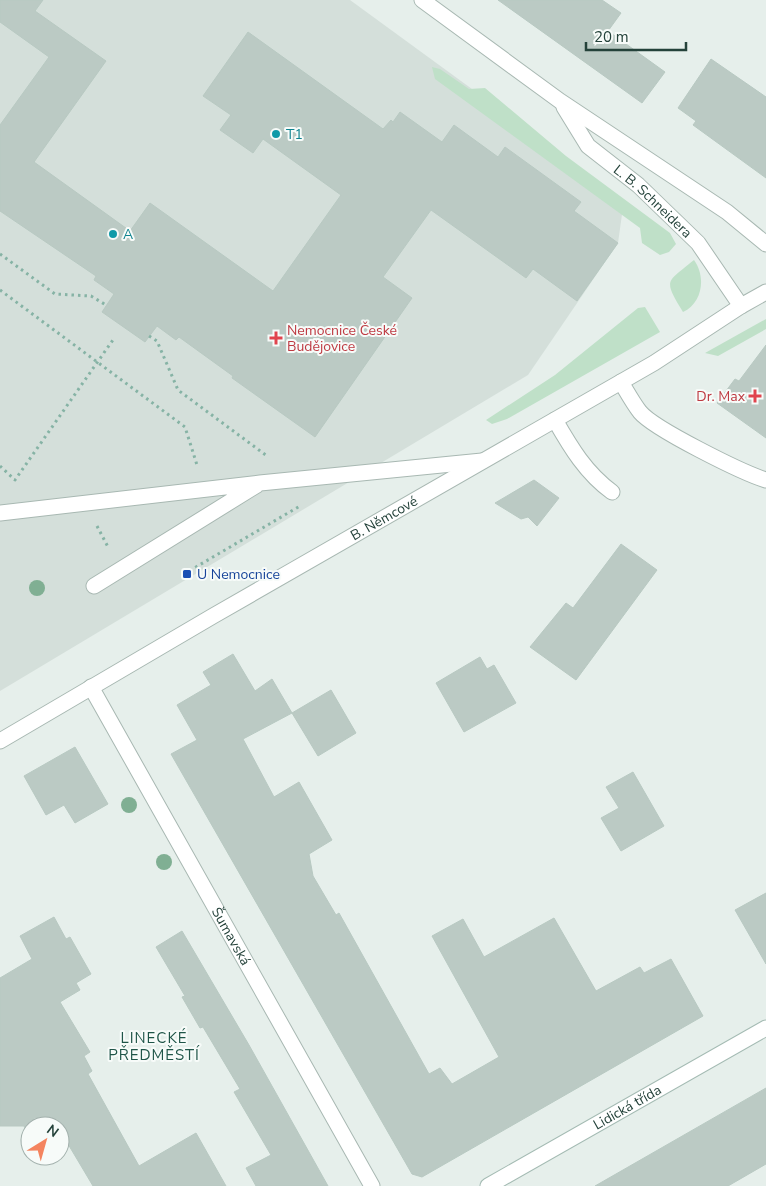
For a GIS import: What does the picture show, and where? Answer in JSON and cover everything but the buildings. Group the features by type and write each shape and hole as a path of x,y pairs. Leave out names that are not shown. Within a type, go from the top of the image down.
{"street":[{"name":"L. B. Schneidera","path":"422,0 560,101 727,212 766,244"},
{"name":"L. B. Schneidera","path":"560,101 588,146 638,185 698,243 741,306"},
{"name":"B. Němcové","path":"0,741 91,686 682,347 741,306 766,292"},
{"path":"621,382 641,413 668,432 750,475 766,480"},
{"path":"554,420 573,452 594,480 612,492"},
{"path":"0,513 260,482 482,461"},
{"path":"94,586 260,482"},
{"name":"Šumavská","path":"91,686 372,1186"},
{"name":"Lidická třída","path":"488,1186 766,1028"}],"path":[{"path":"0,254 55,294 91,296 106,305"},
{"path":"0,290 185,427 199,472"},
{"path":"149,336 157,341 178,390 269,458"},
{"path":"0,466 15,480 116,337"},
{"path":"184,574 308,501"},
{"path":"96,524 112,554"}],"shaded area":[{"name":"Nemocnice České Budějovice","path":"0,0 350,0 624,200 618,243 528,375 0,691"}],"green space":[{"path":"432,67 440,69 469,89 485,88 566,156 670,233 676,244 669,252 660,255 642,243 640,228 435,79"},
{"path":"694,260 700,274 700,289 695,302 683,312 672,293 670,282"},
{"path":"645,307 660,332 507,419 492,424 486,420 555,375 638,308"},
{"path":"766,319 766,329 718,356 705,353"}],"place":[{"name":"T1","path":"276,134"},
{"name":"A","path":"113,234"},
{"name":"Nemocnice České Budějovice","path":"276,338"},
{"name":"Dr. Max","path":"755,396"},
{"name":"U Nemocnice","path":"187,574"}],"district":[{"name":"LINECKÉ PŘEDMĚSTÍ","path":"154,1046"}]}
